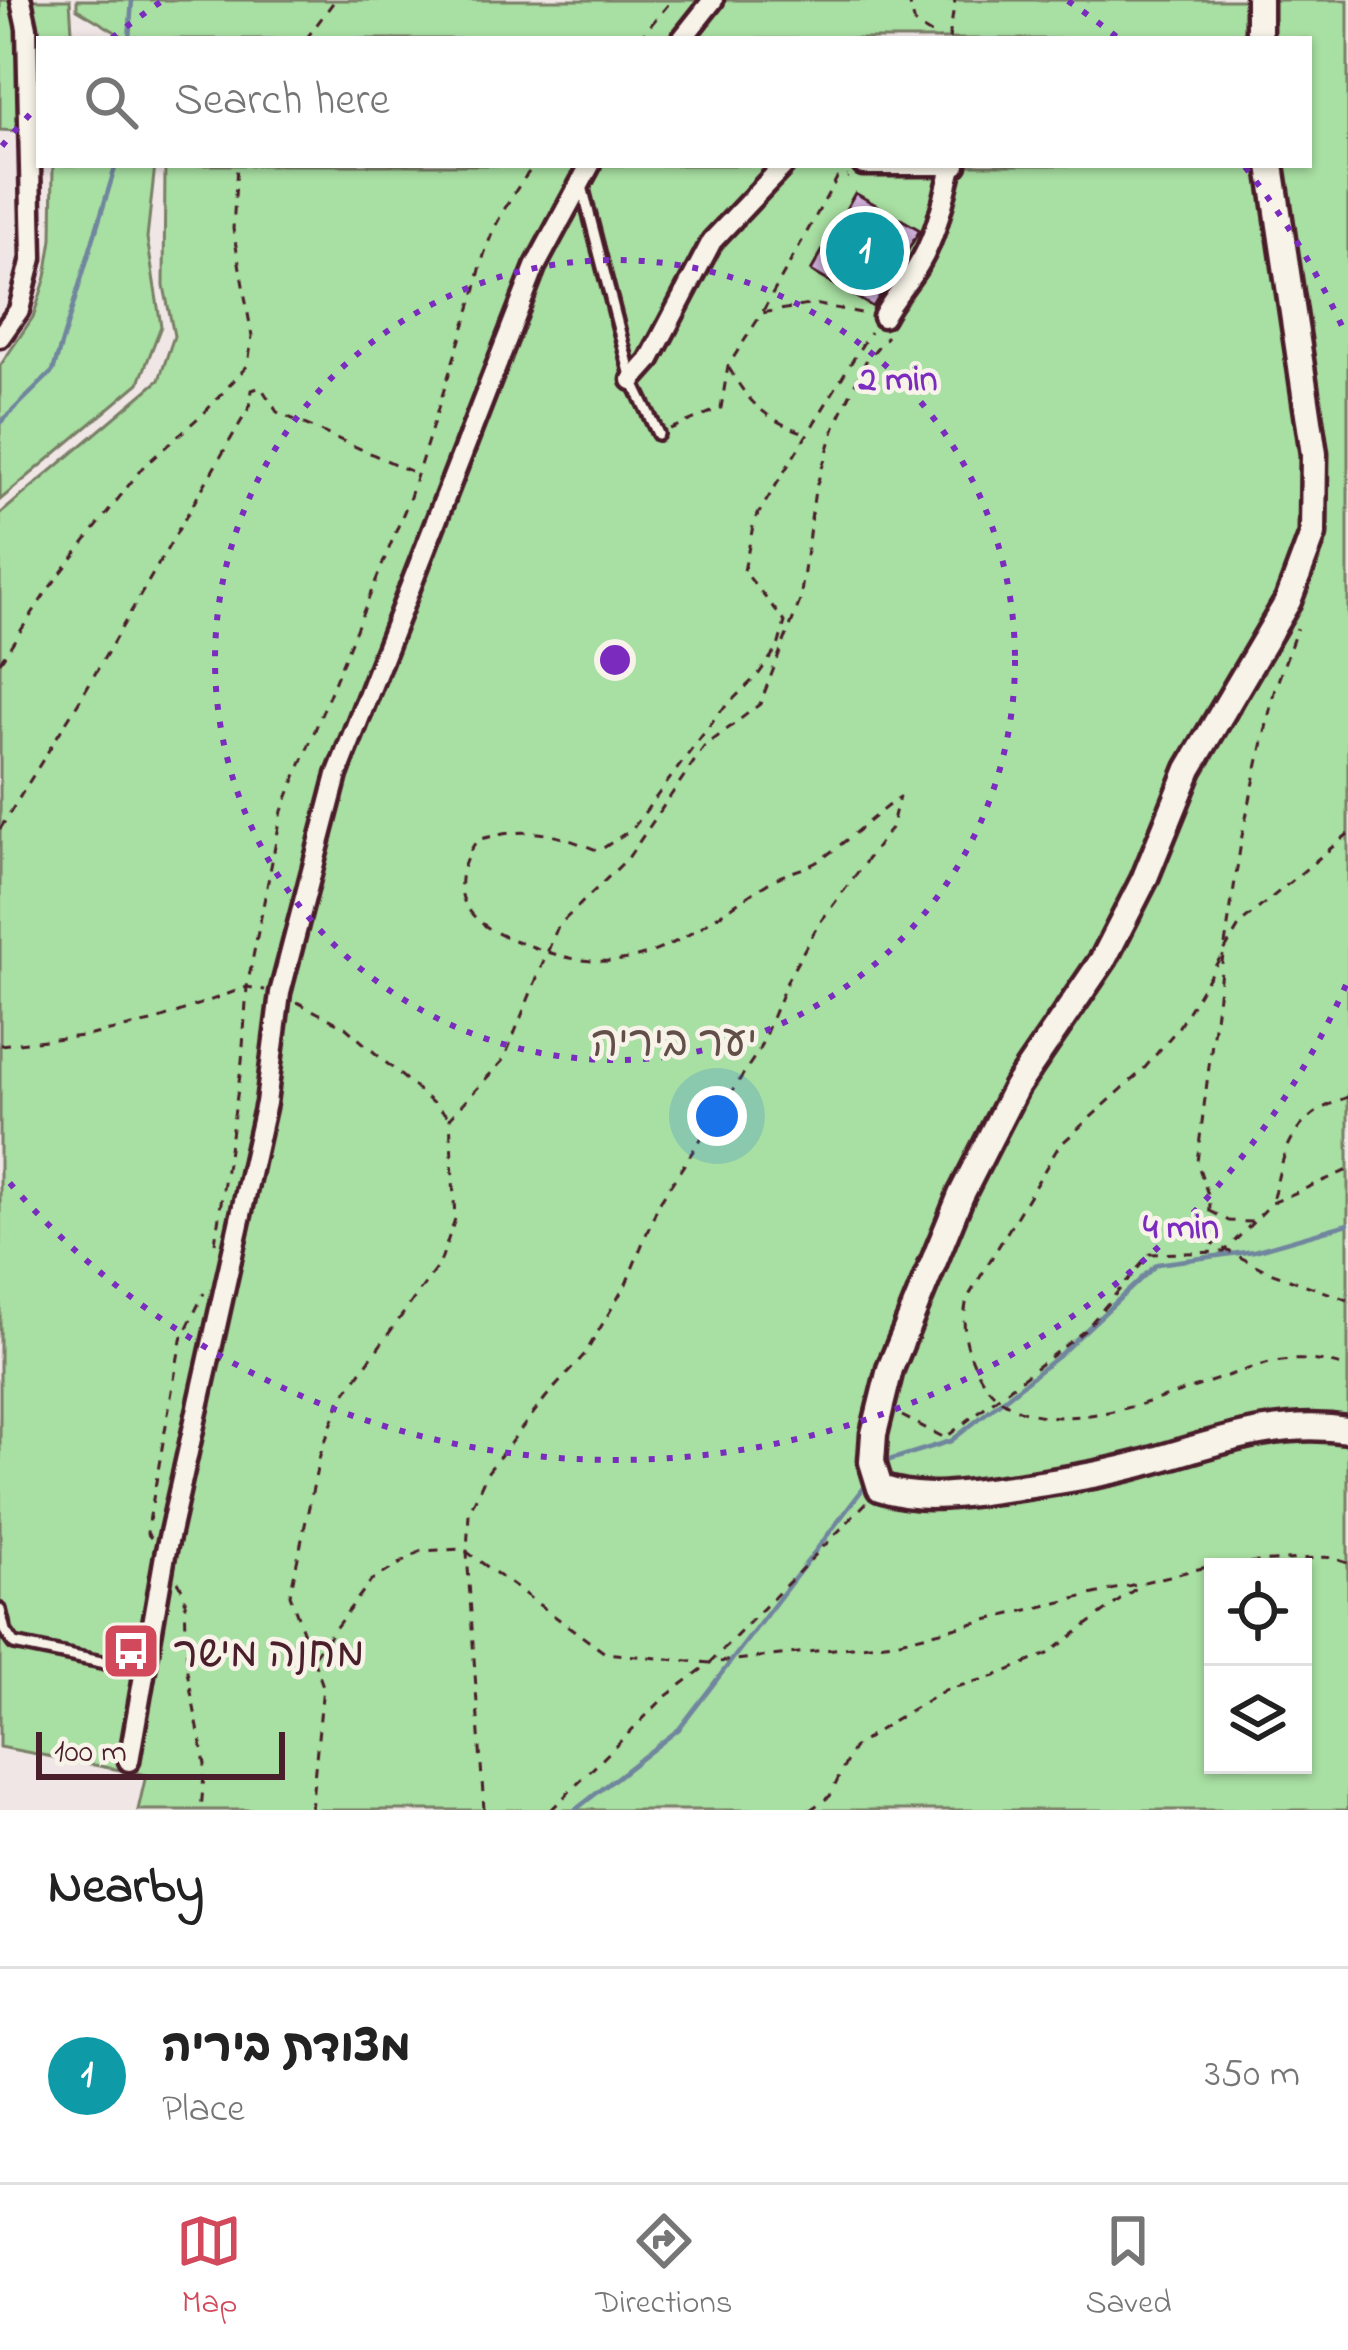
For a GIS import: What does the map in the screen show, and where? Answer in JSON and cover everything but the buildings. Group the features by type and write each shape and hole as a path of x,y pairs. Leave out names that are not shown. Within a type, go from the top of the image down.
{"main road":[{"path":"1258,36 1259,0"},
{"path":"1270,168 1314,454 1313,534 1288,601 1189,769 1144,880 1104,958 1016,1088 970,1177 890,1369 872,1462 880,1488 907,1497 973,1493 1129,1467 1254,1430 1316,1425 1348,1430"}],"street":[{"path":"0,338 19,310 32,258 27,28 21,0"},
{"path":"684,36 713,0"},
{"path":"632,380 660,342 712,241 780,168"},
{"path":"858,171 916,168"},
{"path":"885,326 896,292 917,268 939,218 953,168"},
{"path":"129,1761 165,1556 266,1103 280,993 337,775 535,267 585,173"}],"lane":[{"path":"585,173 632,380 658,434"},
{"path":"0,1610 14,1644 145,1670"}],"path":[{"path":"308,36 335,0"},
{"path":"641,36 671,0"},
{"path":"914,0 910,5 915,24 934,36"},
{"path":"949,36 955,0"},
{"path":"0,662 47,591 142,468 206,411 248,364 252,336 233,229 237,168"},
{"path":"215,1246 242,1062 247,986 282,811 417,474 476,290 481,256 502,207 532,168"},
{"path":"658,434 721,408 728,366 837,178 858,171"},
{"path":"762,313 814,304 885,326"},
{"path":"484,1810 466,1552 470,1513 487,1473 585,1354 626,1284 659,1203 759,1050 788,979 818,925 891,828 899,797 816,863 774,879 662,951 623,961 572,961 497,936 472,914 460,891 463,862 477,840 501,833 543,831 598,851 634,828 719,713 758,675 778,647 785,622 744,571 754,521 862,340 885,326"},
{"path":"311,1810 322,1686 290,1594 320,1455 340,1399 440,1263 454,1219 450,1118 504,1059 558,926 628,859 704,747 760,704 800,601 814,490 836,424 885,326"},
{"path":"728,366 749,401 772,422 807,434"},
{"path":"0,829 250,406 252,390 261,387 277,412 417,474"},
{"path":"1288,601 1298,607 1296,634 1274,692 1242,836 1197,1162 1210,1211 1209,1241 1224,1252 1348,1300"},
{"path":"1348,834 1241,923 1178,1028 1143,1070 1059,1146 967,1299 963,1318 966,1347 982,1380 1007,1405 1056,1420 1173,1396 1266,1364 1302,1358 1348,1368"},
{"path":"0,1045 91,1035 151,1022 247,986 280,993 345,1027 450,1118"},
{"path":"1272,1202 1286,1144 1318,1108 1348,1097"},
{"path":"880,1407 945,1438 1084,1330 1150,1254 1224,1252 1272,1202 1348,1170"},
{"path":"1210,1211 1229,1221 1254,1222"},
{"path":"201,1810 205,1764 187,1670 185,1596 147,1533 181,1340 208,1284"},
{"path":"551,1810 665,1697 710,1663 880,1488"},
{"path":"313,1658 371,1581 422,1551 466,1552 605,1653 710,1663 895,1642 1216,1565 1329,1557 1348,1564"},
{"path":"810,1810 830,1796 853,1748 944,1690 1048,1654 1144,1582"}],"green space":[{"path":"0,0 70,0 72,31 81,36 36,36 36,132 0,130"},
{"name":"יער ביריה","path":"77,0 1348,0 1348,1810 138,1810 146,1775 0,1747 0,514 159,380 174,336 164,286 165,168 1312,168 1312,36 122,36 77,9"},
{"path":"53,168 155,168 147,238 161,326 139,383 0,500 0,366 33,317 52,239"}],"waterway":[{"path":"129,36 132,0"},
{"path":"0,423 53,371 115,168"},
{"path":"883,1462 951,1441 1057,1357 1157,1264 1254,1251 1348,1224"},
{"path":"575,1810 679,1729 869,1481"}],"place":[{"name":"מצודת ביריה","path":"865,251"},
{"name":"מחנה מישר","path":"131,1651"}]}
